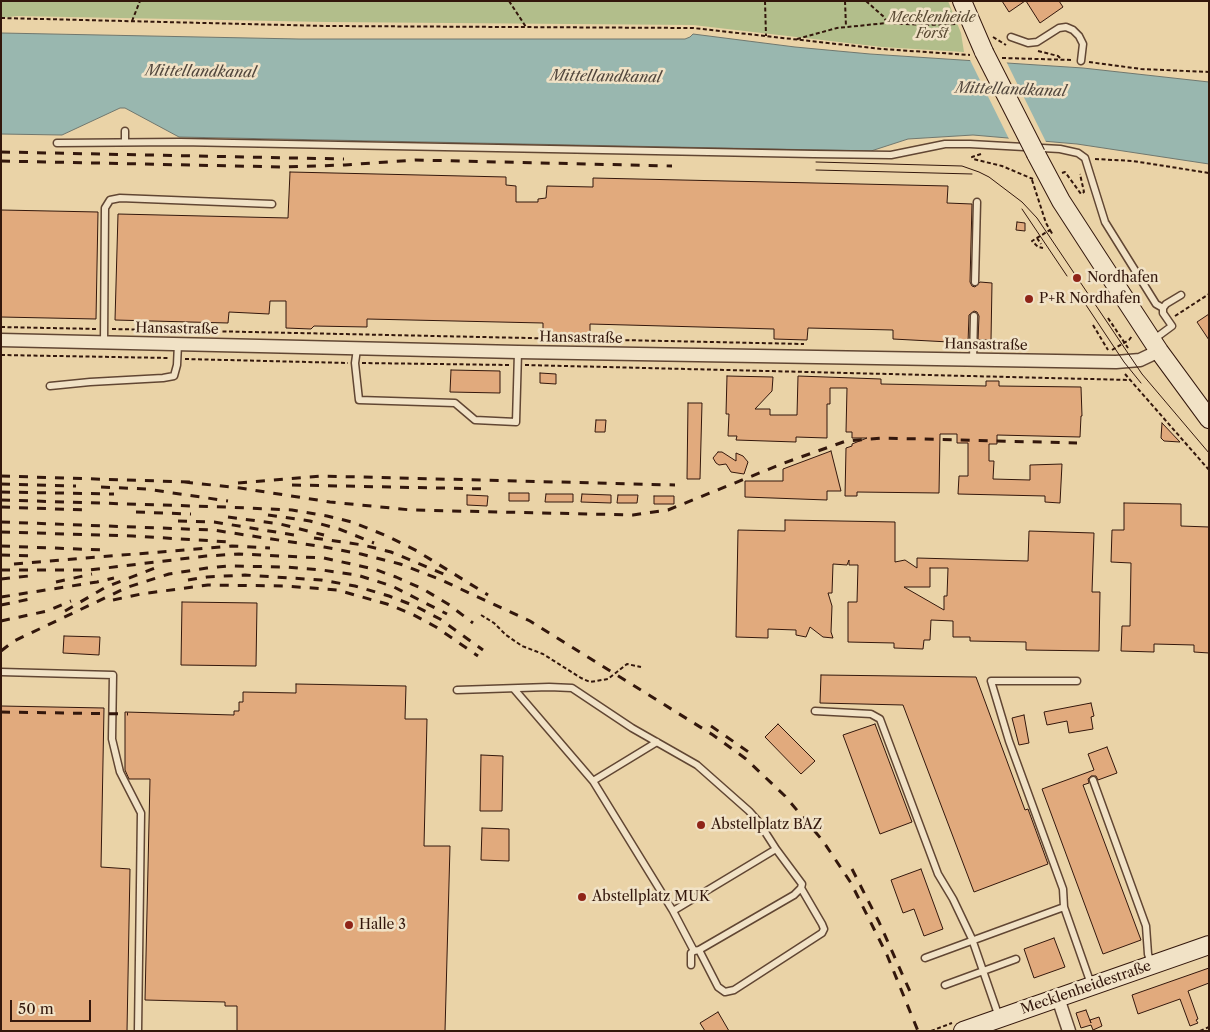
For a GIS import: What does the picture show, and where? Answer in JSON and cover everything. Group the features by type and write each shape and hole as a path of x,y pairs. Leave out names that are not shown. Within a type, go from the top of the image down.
{"main road":[{"path":"962,1 984,52 1062,201 1156,346 1207,413"},
{"name":"Mecklenheidestraße","path":"959,1026 999,1018 1209,945"}],"street":[{"name":"Hansastraße","path":"1,340 357,349 518,359 973,360 1113,357 1140,360 1156,346"},
{"path":"1058,998 1069,1031"}],"lane":[{"path":"1011,37 1028,43 1037,42 1059,28 1066,27 1073,30 1079,36 1082,44 1081,61"},
{"path":"125,131 125,142"},
{"path":"57,143 190,142 892,155 946,144 1060,149 1078,153 1085,158 1105,222 1156,304 1163,308"},
{"path":"104,343 106,208 110,200 120,198 272,204"},
{"path":"975,282 977,202"},
{"path":"1167,320 1163,313 1163,308 1181,295"},
{"path":"973,360 974,316"},
{"name":"Hansastraße","path":"1156,346 1172,326 1167,320"},
{"path":"50,386 174,376 178,344"},
{"path":"357,349 355,363 359,400 455,403 475,420 516,422 518,359"},
{"path":"1,672 113,676 112,738 120,772 141,813 138,1031"},
{"path":"1077,681 991,681 1009,740 1063,889 1064,907 1092,987"},
{"path":"457,690 549,687 572,688 632,728 697,765 758,821 802,884 801,888 822,924 824,929 822,933 734,990 724,992 718,987 593,781 514,689"},
{"path":"815,711 871,714 880,719 938,874 953,899 972,939 999,1018"},
{"path":"593,781 657,742"},
{"path":"1093,780 1146,926 1148,954 1152,966"},
{"path":"673,911 776,849"},
{"path":"691,966 691,953 794,895 801,888"},
{"path":"925,958 972,939 1064,907"},
{"path":"945,984 1016,959"}],"path":[{"path":"91,1 102,1"},
{"path":"132,21 140,1"},
{"path":"509,1 526,27"},
{"path":"765,1 766,36"},
{"path":"845,1 846,28"},
{"path":"866,1 884,17 887,23"},
{"path":"1,18 327,26 693,28 795,40 807,35 887,23 924,25 960,23"},
{"path":"981,154 972,157 973,159 1002,166 1032,180 1038,178"},
{"path":"1085,158 1133,161 1209,173"},
{"path":"1058,176 1065,172 1081,194 1084,192 1080,174"},
{"path":"1032,180 1046,223 1053,235"},
{"path":"1043,248 1038,247 1032,241 1050,230"},
{"path":"1037,238 1041,244"},
{"path":"1167,320 1209,294"},
{"path":"1108,318 1128,348"},
{"path":"1093,325 1130,380 1209,470"},
{"path":"1,327 803,344"},
{"path":"1113,357 1129,340 1132,335 1132,329"},
{"path":"1104,352 1113,357"},
{"path":"1,355 355,363 518,359 1130,380"},
{"path":"481,615 522,646 543,654 580,678 590,682 608,679 627,664 641,667"},
{"path":"931,1031 959,1026"},
{"path":"1200,1031 1209,1028"}],"green space":[{"name":"Mecklenheide Forst","path":"1,1 948,1 961,33 964,52 882,47 693,25 326,22 17,16 1,18"}],"water":[{"name":"Mittellandkanal","path":"1,33 299,39 685,39 693,34 870,54 1083,68 1209,82 1209,164 1077,144 973,135 908,139 871,151 179,137 125,108 120,108 62,135 1,134"}],"pier":[{"path":"969,58 1006,61 1047,144 1010,141"}],"building":[{"path":"1002,1 1025,1 1009,12"},
{"path":"1026,1 1059,1 1063,7 1040,23"},
{"path":"290,172 506,177 506,185 516,186 516,202 538,202 538,199 546,198 547,186 593,187 593,178 948,186 947,203 972,204 970,282 975,287 980,282 992,283 991,340 978,340 979,316 974,311 969,315 968,343 893,339 893,330 808,328 807,340 774,339 774,329 590,324 590,338 543,337 543,323 367,319 367,327 314,326 311,329 286,328 286,301 270,301 269,314 229,312 228,323 115,320 118,214 288,218"},
{"path":"1,210 98,212 96,319 1,317"},
{"path":"1017,222 1025,223 1025,231 1016,230"},
{"path":"1209,314 1209,340 1197,322"},
{"path":"451,370 500,371 500,393 450,392"},
{"path":"540,373 556,374 556,384 540,383"},
{"path":"727,376 773,377 772,391 755,409 770,409 770,415 797,415 798,376 881,379 881,384 986,386 986,381 999,381 999,386 1081,387 1082,416 1080,437 997,435 997,444 989,444 989,461 994,461 993,479 1030,480 1030,465 1062,464 1060,503 1045,502 1045,496 958,494 959,476 968,476 968,443 957,443 957,434 940,434 939,493 857,492 857,496 845,496 846,448 867,438 852,438 852,432 846,432 847,388 830,388 830,404 827,404 827,438 796,437 796,442 736,440 737,436 728,436 729,414 726,414"},
{"path":"688,403 702,403 700,479 687,479"},
{"path":"596,420 606,420 605,432 595,432"},
{"path":"1162,423 1180,442 1164,441 1161,438"},
{"path":"831,451 841,491 827,491 827,500 745,497 745,481 783,481 783,469"},
{"path":"718,452 722,452 736,461 736,453 743,456 748,462 744,474 731,472 726,464 719,465 716,463 713,458"},
{"path":"509,493 529,493 529,501 509,501"},
{"path":"546,494 573,494 573,502 545,502"},
{"path":"582,494 611,495 611,503 581,502"},
{"path":"467,495 488,496 487,506 467,505"},
{"path":"618,495 638,495 637,503 617,503"},
{"path":"654,496 674,496 674,504 654,504"},
{"path":"1124,503 1181,504 1181,526 1209,527 1209,653 1194,652 1194,645 1154,644 1154,652 1121,651 1122,626 1130,626 1131,563 1111,562 1112,530 1124,530"},
{"path":"785,520 895,522 895,562 905,560 917,568 917,558 1028,561 1029,531 1094,533 1092,592 1100,592 1099,651 1026,650 1026,642 970,641 970,637 953,637 953,621 931,620 930,640 924,640 923,649 894,648 894,643 848,642 848,602 857,602 858,565 849,565 849,560 847,565 833,564 832,593 828,593 832,606 831,632 833,638 823,637 810,627 806,637 796,635 796,630 768,629 768,638 736,637 738,530 785,531","holes":["930,568 948,568 947,596 944,596 944,610 904,587 930,587"]},
{"path":"182,602 257,603 256,666 181,665"},
{"path":"64,636 100,637 99,655 63,653"},
{"path":"821,675 976,677 1025,810 1028,809 1048,864 974,892 903,705 820,703"},
{"name":"Halle 3","path":"296,684 406,686 405,719 427,719 424,846 450,846 445,1031 237,1031 237,1006 225,1006 225,1002 145,1000 150,779 129,779 125,770 125,712 234,715 234,711 239,711 239,702 243,702 243,692 296,693"},
{"path":"1091,703 1094,716 1091,717 1093,729 1069,733 1067,721 1047,725 1044,712"},
{"path":"1,706 104,708 101,867 130,869 127,1031 1,1031"},
{"path":"1024,715 1029,743 1019,745 1012,718"},
{"path":"778,724 815,761 801,774 765,737"},
{"path":"875,724 912,822 880,834 843,735"},
{"path":"1107,747 1117,773 1098,780 1096,776 1091,776 1088,779 1089,783 1083,785 1141,940 1103,954 1042,789 1094,770 1088,754"},
{"path":"481,755 503,756 502,811 480,811"},
{"path":"482,828 509,829 509,861 481,860"},
{"path":"921,869 943,929 924,936 914,909 903,913 891,880"},
{"path":"1054,938 1065,967 1034,978 1024,949"},
{"path":"1209,968 1209,983 1188,991 1198,1023 1190,1026 1180,999 1138,1014 1132,995"},
{"path":"1086,1010 1091,1023 1090,1020 1099,1017 1102,1026 1093,1030 1091,1025 1081,1028 1076,1013"},
{"path":"718,1012 729,1031 705,1031 700,1023"}],"tram line":[{"path":"816,162 962,166 989,177 1022,202 1037,218 1142,374 1209,453"},
{"path":"816,170 972,174"},
{"path":"1022,209 1067,276"},
{"path":"1082,299 1124,362 1141,383"}],"railway":[{"path":"1,152 344,159"},
{"path":"1,161 283,167 415,160 672,166"},
{"path":"184,482 240,488 330,502 411,510 633,515 668,510 784,463 846,441 882,438 1077,443"},
{"path":"1,476 190,482"},
{"path":"238,483 321,476 675,485"},
{"path":"1,484 76,486"},
{"path":"292,485 488,489"},
{"path":"101,487 146,489 228,501"},
{"path":"1,492 114,494"},
{"path":"1,500 292,510 327,516 352,522 387,536 417,551 488,595"},
{"path":"1,507 86,510"},
{"path":"136,512 191,514"},
{"path":"268,515 310,521 339,529 374,543"},
{"path":"228,517 280,524 324,535"},
{"path":"178,521 214,522 294,535"},
{"path":"1,522 213,530 324,547 400,564 439,579 530,621 713,735 746,759 785,796 823,841 851,883 887,955 918,1031"},
{"path":"1,532 133,536 231,542"},
{"path":"314,538 363,545 391,552 451,577"},
{"path":"1,546 104,550"},
{"path":"14,564 232,546 270,548"},
{"path":"1,570 89,570 206,556 239,554 324,558 374,569 396,577 423,589 448,604 473,623"},
{"path":"1,555 34,556"},
{"path":"65,611 106,587 160,566"},
{"path":"1,651 14,641 128,587 169,574 228,566 287,567 357,575 392,586 447,614"},
{"path":"56,582 92,574"},
{"path":"188,580 245,575 321,580 355,586 415,606 440,619 483,650"},
{"path":"1,579 29,576"},
{"path":"1,597 114,578"},
{"path":"113,600 141,594 208,585 286,586 337,590 387,604 412,614 436,627 478,656"},
{"path":"1,605 30,599"},
{"path":"1,621 47,611 71,601"},
{"path":"1,712 128,714"},
{"path":"711,726 750,753"},
{"path":"852,869 879,922 912,996"}],"place":[{"name":"Nordhafen","path":"1077,278"},
{"name":"P+R Nordhafen","path":"1029,299"},
{"name":"Abstellplatz BAZ","path":"701,825"},
{"name":"Abstellplatz MUK","path":"582,897"},
{"name":"Halle 3","path":"349,925"}]}
